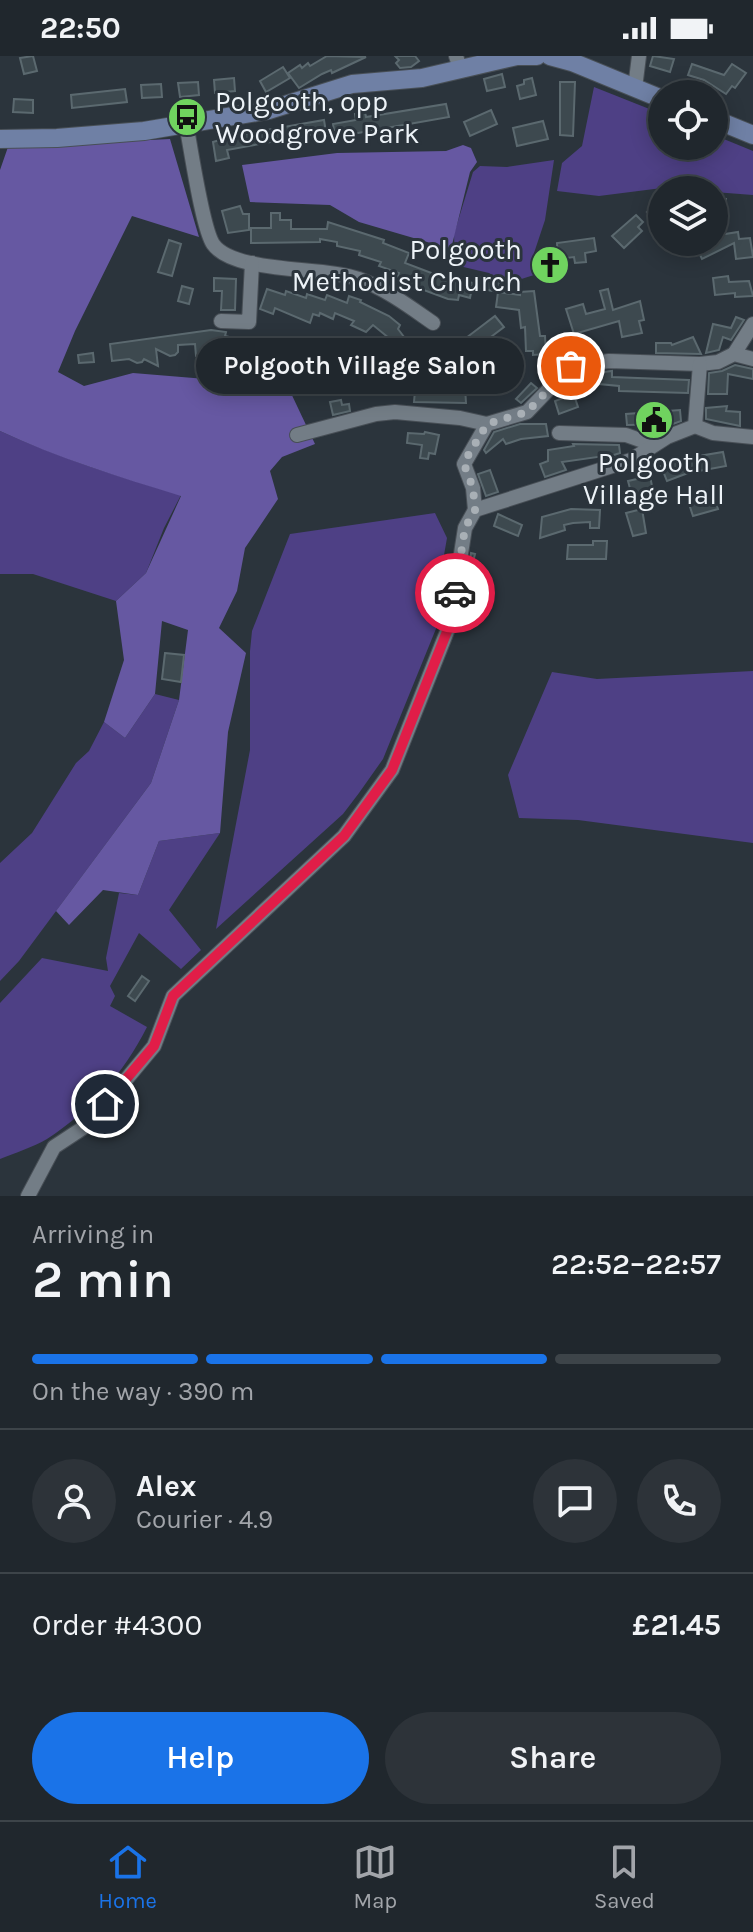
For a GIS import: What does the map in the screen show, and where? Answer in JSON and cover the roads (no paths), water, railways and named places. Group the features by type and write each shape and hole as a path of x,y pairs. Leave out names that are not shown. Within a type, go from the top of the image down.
{"street":[{"path":"0,139 144,131 269,110 352,84 422,78 458,62 537,56"},
{"path":"550,56 648,93"},
{"path":"635,88 639,56"},
{"path":"186,124 212,243 236,260 359,278 433,323"},
{"path":"728,125 753,135"},
{"path":"221,321 249,322 252,263"},
{"path":"297,435 395,412 460,418 487,424 527,412 571,366 609,361 718,362 734,354 753,324"},
{"path":"734,354 753,359"},
{"path":"695,426 700,364"},
{"path":"28,1196 54,1147 89,1124 154,1046 173,996 344,836 392,770 450,624 465,528 475,510 473,488 464,464 487,424"},
{"path":"695,426 736,438 753,437"},
{"path":"475,510 631,460 654,445 695,426"},
{"path":"559,433 626,435 654,445"}],"place":[{"name":"Polgooth, opp Woodgrove Park","path":"187,117"},
{"name":"Polgooth Methodist Church","path":"550,265"},
{"name":"Polgooth Village Salon","path":"571,366"},
{"name":"Polgooth Village Hall","path":"654,420"}]}
